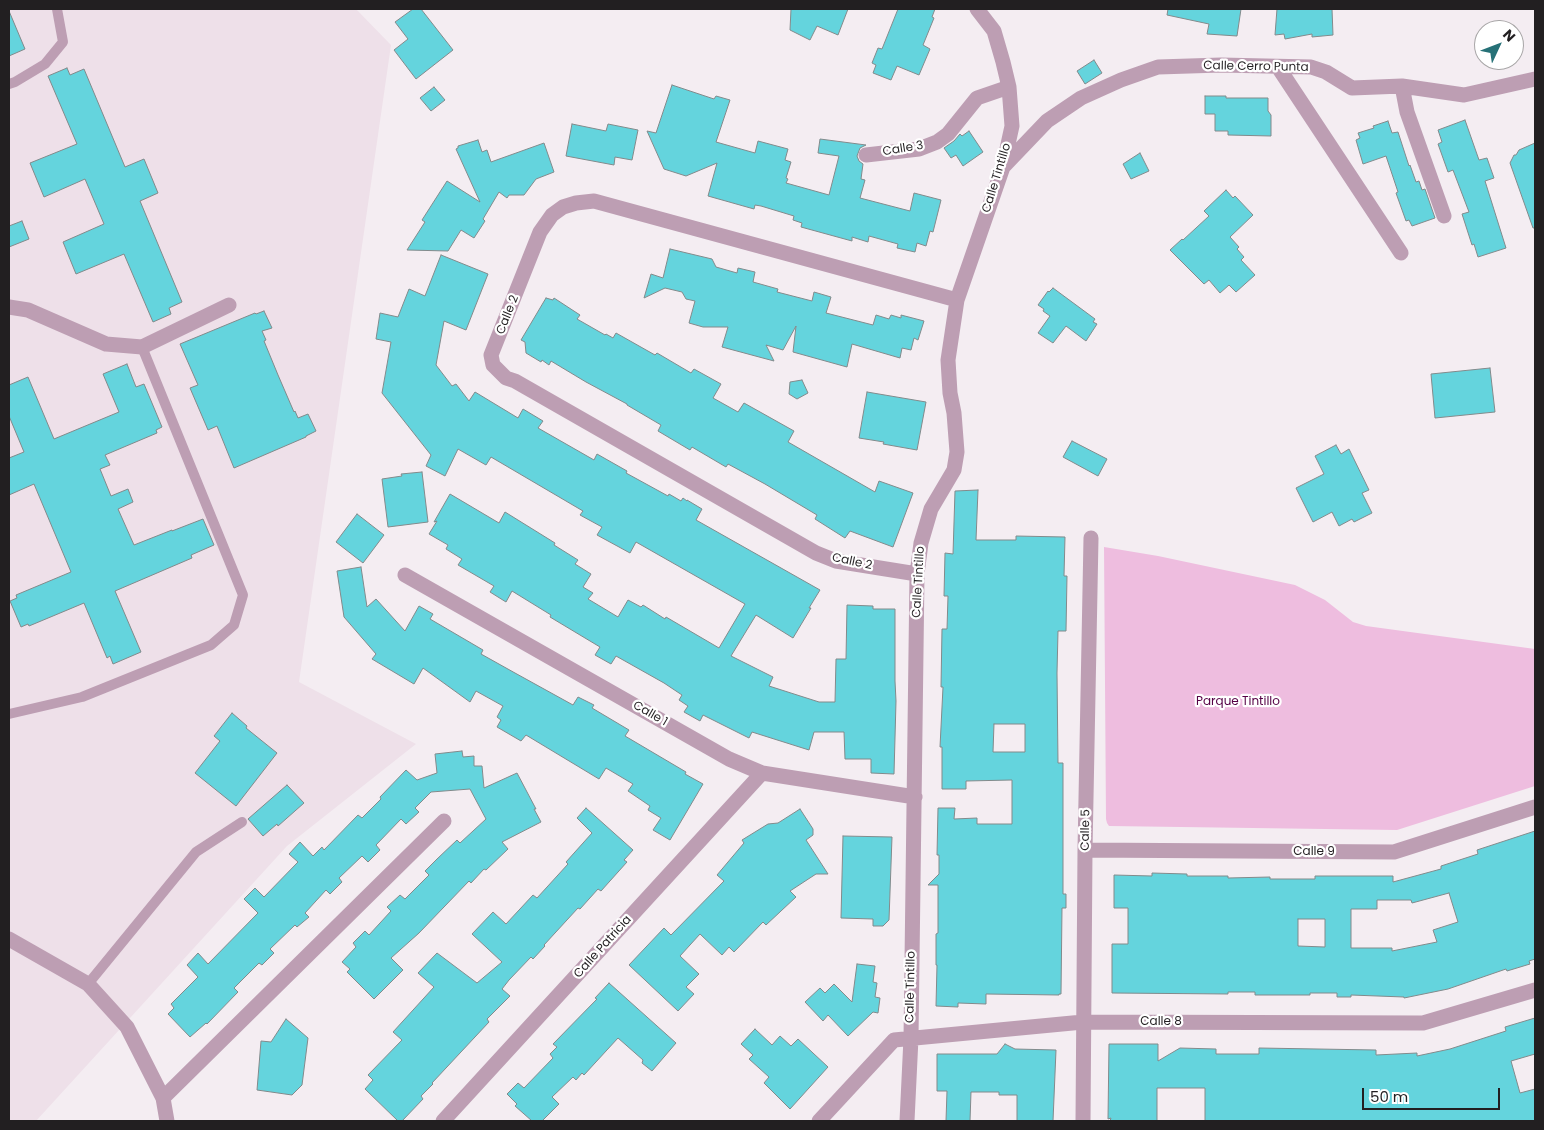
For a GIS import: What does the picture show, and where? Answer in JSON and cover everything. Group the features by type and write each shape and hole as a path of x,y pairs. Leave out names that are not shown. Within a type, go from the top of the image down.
{"street":[{"name":"Calle Tintillo","path":"907,1121 911,1038 917,574 921,543 932,509 954,470 957,452 948,360 957,300 1003,167 1012,126 1009,88 994,30 977,9"},
{"name":"Calle Cerro Punta","path":"1003,167 1047,121 1081,98 1158,67 1311,67 1326,72 1352,88 1402,86 1464,95 1535,79"},
{"path":"1278,67 1401,253"},
{"path":"1402,86 1407,112 1444,216"},
{"name":"Calle 3","path":"866,155 919,149 937,142 948,134 977,98 1009,88"},
{"name":"Calle 2","path":"917,574 836,561 816,552 516,381 506,378 493,364 492,355 540,232 552,215 563,207 576,203 594,201 957,300"},
{"path":"9,307 28,310 106,344 142,347 229,305"},
{"name":"Calle 5","path":"1083,1121 1085,850 1091,538"},
{"name":"Calle 1","path":"405,575 729,759 762,773 914,796"},
{"name":"Calle Patricia","path":"443,1121 762,773"},
{"name":"Calle 9","path":"1085,850 1394,852 1535,807"},
{"path":"163,1098 444,821"},
{"path":"9,938 88,984 127,1027 163,1098 167,1121"},
{"name":"Calle 8","path":"819,1121 894,1040 1083,1022 1423,1023 1535,990"}],"lane":[{"path":"9,84 45,64 63,42 57,9"},
{"path":"9,714 82,697 211,645 234,625 243,595 142,347"},
{"path":"88,984 196,852 242,822"}],"shaded area":[{"path":"9,9 356,9 391,45 299,682 416,744 287,846 36,1121 9,1121"}],"green space":[{"name":"Parque Tintillo","path":"1104,547 1158,556 1295,585 1325,600 1353,622 1366,626 1535,649 1535,786 1397,830 1109,826 1106,819"}],"building":[{"path":"413,9 421,9 453,50 416,79 394,50 408,39 395,22"},
{"path":"791,9 848,9 838,35 817,26 810,40 790,30"},
{"path":"898,9 935,9 932,17 934,18 923,45 930,49 919,75 897,66 891,80 873,73 876,65 872,63 878,48 882,49"},
{"path":"1168,9 1241,9 1237,36 1207,34 1209,24 1167,15"},
{"path":"1277,9 1332,9 1333,35 1312,37 1312,34 1285,39 1284,34 1275,35"},
{"path":"9,11 25,49 9,56"},
{"path":"1094,60 1102,73 1085,84 1077,71"},
{"path":"67,68 70,75 84,69 125,167 144,159 158,193 140,201 182,302 169,308 171,314 153,322 124,254 76,274 63,242 104,224 85,179 44,197 30,163 77,144 48,76"},
{"path":"672,85 714,99 716,96 730,100 716,142 755,153 758,141 788,149 785,160 791,162 786,183 829,195 839,156 818,153 820,139 866,145 860,148 857,156 863,164 861,179 865,180 860,198 910,211 914,193 941,200 933,232 930,231 926,246 917,243 915,252 897,248 898,244 869,236 868,242 852,237 852,241 801,227 802,223 793,220 794,216 761,206 755,205 754,209 708,196 717,163 686,176 664,169 647,131 656,133"},
{"path":"434,87 445,100 431,111 420,98"},
{"path":"1205,96 1268,98 1268,111 1271,115 1271,136 1228,135 1228,131 1215,131 1215,114 1205,114"},
{"path":"1465,120 1479,160 1487,158 1494,178 1485,181 1506,248 1478,257 1462,214 1469,212 1453,170 1448,172 1438,144 1442,142 1438,130"},
{"path":"1388,121 1392,133 1398,132 1409,166 1416,182 1419,181 1422,190 1425,189 1435,218 1412,226 1409,220 1406,221 1386,156 1363,164 1356,140 1360,138 1358,133"},
{"path":"572,124 606,131 608,124 638,130 632,160 615,157 614,165 566,156"},
{"path":"969,131 983,152 963,166 956,155 951,158 944,148 960,134 962,136"},
{"path":"478,140 482,152 487,150 491,162 544,143 554,172 536,179 524,195 509,195 507,198 499,192 483,219 485,221 474,238 461,230 448,251 407,250 425,222 422,220 447,181 480,202 456,149 458,146"},
{"path":"1535,143 1535,228 1533,228 1510,163 1519,150"},
{"path":"1140,153 1149,171 1131,179 1123,164"},
{"path":"1226,190 1233,198 1235,196 1253,215 1230,237 1239,247 1237,249 1244,257 1241,260 1255,275 1236,292 1229,285 1220,293 1209,280 1204,284 1170,250 1209,216 1204,211"},
{"path":"22,221 29,239 9,247 9,226"},
{"path":"670,249 712,259 716,267 737,273 738,268 755,272 753,282 778,289 777,292 812,301 814,292 831,297 826,313 873,325 876,315 889,319 891,315 901,318 901,315 924,321 918,340 914,338 911,350 902,348 900,358 852,344 847,367 793,352 796,326 783,350 766,345 774,361 722,347 728,327 703,327 689,323 695,301 686,299 682,292 665,288 644,298 651,274 663,278"},
{"path":"441,255 488,274 466,330 444,321 436,365 452,386 456,384 469,401 475,392 518,418 523,409 543,421 538,428 594,460 597,454 627,471 626,473 668,496 669,494 681,501 683,498 687,500 702,509 696,520 820,590 793,638 756,615 731,656 773,677 769,686 819,702 835,702 836,659 846,659 847,605 873,606 873,609 895,609 896,701 894,774 871,773 871,759 845,759 844,732 814,732 809,750 752,732 749,738 703,715 700,721 684,712 688,706 679,700 682,695 664,683 616,656 611,664 595,655 600,647 550,617 551,615 512,591 506,602 490,592 494,586 458,565 462,559 446,549 448,545 429,534 450,494 499,523 505,512 555,543 554,545 578,560 575,564 591,574 583,587 593,593 588,599 618,617 628,600 641,607 643,605 719,648 745,604 636,542 630,553 597,535 602,527 580,515 583,511 491,457 486,465 458,449 445,476 426,466 431,455 382,393 391,342 376,339 380,313 398,317 409,289 425,296"},
{"path":"1053,288 1095,319 1093,322 1097,324 1086,341 1066,326 1053,343 1038,333 1050,316 1038,305 1048,291"},
{"path":"546,298 553,300 554,298 580,315 577,319 605,335 613,338 616,333 655,355 657,353 691,373 694,369 721,384 713,398 738,412 744,403 794,431 788,442 875,492 879,481 913,493 893,547 850,531 845,538 815,519 817,515 765,484 728,464 726,467 692,447 690,450 658,431 661,425 627,404 551,361 549,365 526,353 525,342 521,340"},
{"path":"264,311 272,328 262,331 266,340 264,341 294,412 298,418 308,414 316,431 234,468 217,426 208,430 190,388 198,385 180,344"},
{"path":"127,364 136,387 144,384 162,427 156,430 157,433 105,455 110,465 100,469 111,496 128,489 133,502 118,509 134,545 203,519 214,545 191,555 192,558 115,591 141,652 113,664 110,656 107,658 84,603 29,626 28,624 21,627 10,601 17,598 16,595 71,572 34,484 9,495 9,458 24,452 9,416 9,385 28,377 54,439 119,412 103,374"},
{"path":"1490,368 1495,412 1435,418 1431,374"},
{"path":"802,380 808,393 797,399 789,394 790,382"},
{"path":"867,392 926,402 917,450 859,438"},
{"path":"1072,441 1107,459 1098,476 1063,457"},
{"path":"1336,445 1341,454 1349,449 1369,490 1362,493 1372,513 1354,522 1352,519 1339,526 1332,512 1313,522 1296,488 1324,474 1315,456"},
{"path":"422,472 428,522 388,527 382,479 402,476 401,474"},
{"path":"978,490 976,540 1016,540 1016,536 1065,537 1064,576 1067,576 1066,631 1058,631 1057,673 1058,763 1063,763 1063,894 1066,894 1066,908 1062,908 1061,994 986,994 986,1004 958,1003 958,1007 936,1006 938,885 928,885 939,874 939,855 937,855 938,808 955,808 954,819 977,818 977,824 1012,824 1012,780 966,781 966,789 942,789 942,747 940,747 943,687 941,687 942,629 947,629 948,596 944,596 945,553 953,554 955,491","holes":["994,724 1025,724 1025,752 993,752"]},
{"path":"357,514 384,535 363,563 336,542"},
{"path":"361,567 367,607 376,599 405,631 419,606 433,614 430,619 483,650 481,654 573,705 578,697 594,705 592,708 629,730 625,736 703,784 670,840 653,830 661,818 648,810 650,806 628,791 633,784 606,768 599,779 526,735 521,741 497,727 501,720 497,717 503,706 476,691 470,702 423,668 414,684 372,659 376,654 344,617 337,571"},
{"path":"232,713 247,726 246,728 277,753 236,806 195,773 220,741 214,736"},
{"path":"462,751 463,757 474,756 474,766 482,766 484,788 517,773 541,822 502,842 508,849 486,870 484,869 471,883 469,881 419,933 391,958 403,970 374,999 347,972 350,969 342,962 356,947 353,943 365,931 369,935 391,911 387,907 400,895 405,899 429,875 425,871 437,859 457,840 460,843 486,819 470,789 431,792 415,808 419,812 406,824 401,819 376,845 380,850 368,862 362,856 339,878 342,882 330,894 326,890 305,913 309,917 297,927 295,925 270,949 274,953 262,965 259,963 234,988 238,992 207,1024 190,1037 168,1014 174,1008 171,1004 198,977 187,965 198,953 208,964 258,913 244,899 255,888 264,897 298,862 289,854 300,842 313,856 322,847 324,850 358,815 362,818 406,770 417,780 437,773 435,754"},
{"path":"287,785 304,803 278,826 277,824 263,836 248,819"},
{"path":"586,808 633,850 624,860 627,862 601,891 598,889 580,909 578,908 533,959 531,957 509,980 502,989 510,996 487,1019 489,1022 421,1096 423,1099 402,1121 398,1121 365,1089 373,1080 368,1075 402,1040 393,1032 434,987 418,973 437,953 477,983 502,962 472,934 493,912 506,924 533,895 537,898 568,864 566,862 592,833 577,818"},
{"path":"800,809 813,829 813,835 806,840 828,874 816,874 790,891 796,897 766,925 763,922 734,952 729,947 722,955 700,934 680,956 699,974 686,987 694,994 678,1011 629,965 664,928 671,935 724,881 717,875 744,843 742,840 768,824 778,823"},
{"path":"1535,831 1535,959 1529,961 1530,964 1507,971 1506,969 1448,989 1404,998 1351,995 1351,997 1337,997 1337,993 1255,995 1255,992 1228,992 1228,994 1112,993 1112,944 1128,944 1128,908 1114,908 1114,875 1152,876 1152,873 1187,874 1187,876 1228,876 1228,878 1270,877 1270,879 1315,879 1315,876 1393,876 1393,882 1441,869 1441,866 1478,854 1477,850","holes":["1449,893 1458,922 1433,930 1437,942 1392,951 1392,948 1351,948 1351,909 1377,909 1377,900 1411,900 1412,903","1298,919 1325,919 1325,947 1298,946"]},
{"path":"843,836 892,837 889,920 883,926 873,926 873,919 841,918"},
{"path":"857,964 875,966 873,982 877,983 875,997 880,998 878,1013 873,1012 848,1036 828,1015 823,1021 805,1002 820,988 825,993 834,984 852,1002"},
{"path":"609,983 676,1043 652,1071 642,1063 643,1060 618,1038 584,1075 582,1073 576,1080 573,1077 552,1097 559,1104 542,1121 532,1121 515,1106 517,1104 507,1094 518,1083 524,1088 553,1058 550,1054 557,1047 553,1044 597,999 595,998"},
{"path":"1535,1018 1535,1054 1511,1061 1520,1093 1535,1089 1535,1121 1205,1121 1205,1088 1157,1088 1157,1121 1110,1121 1111,1118 1108,1119 1109,1044 1158,1044 1158,1061 1180,1048 1216,1049 1216,1054 1259,1054 1259,1048 1376,1050 1376,1055 1417,1053 1417,1056 1450,1049 1506,1031 1505,1027"},
{"path":"286,1019 308,1038 302,1085 292,1095 257,1090 261,1041 271,1042"},
{"path":"755,1029 772,1045 780,1036 791,1046 798,1039 828,1067 790,1109 764,1083 769,1077 749,1059 753,1055 741,1044"},
{"path":"1005,1044 1015,1049 1056,1050 1053,1121 1017,1121 1017,1095 999,1095 999,1092 971,1092 970,1121 946,1121 947,1091 937,1091 937,1054 997,1054"}]}
